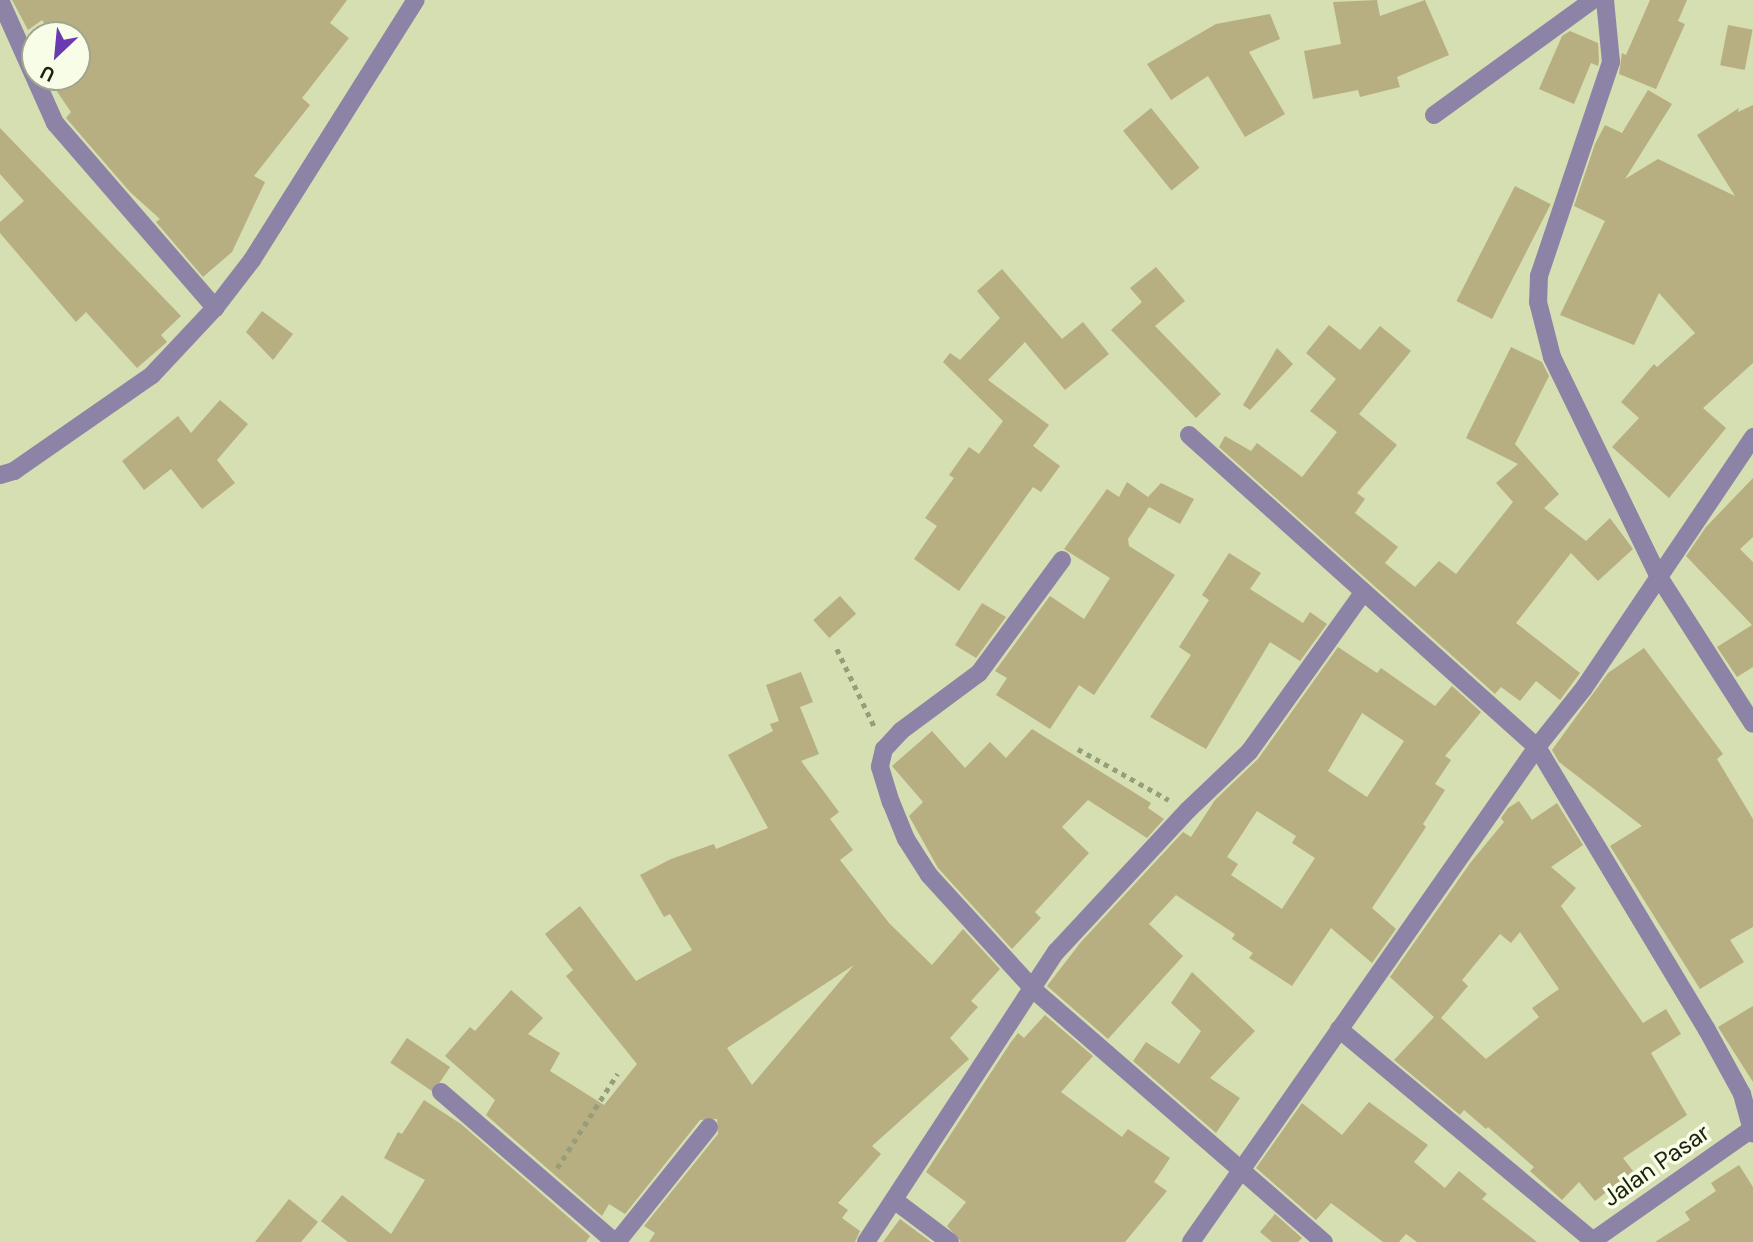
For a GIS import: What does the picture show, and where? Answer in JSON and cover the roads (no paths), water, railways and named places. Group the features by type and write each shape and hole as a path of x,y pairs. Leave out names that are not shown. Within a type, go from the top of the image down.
{"street":[{"path":"0,0 55,123 215,308"},
{"path":"0,475 14,471 152,375 215,308 252,260 416,0"},
{"path":"1434,115 1593,0"},
{"path":"1605,0 1611,62 1539,276 1538,302 1552,357 1659,577 1753,724"},
{"path":"1189,435 1537,747 1707,1030 1742,1094 1752,1131"},
{"path":"1191,1242 1659,577 1753,437"},
{"path":"1062,559 979,673 901,731 884,750 880,767 906,839 929,875 1035,991 1238,1172 1324,1242"},
{"path":"866,1242 933,1133 1035,991 1064,943 1275,721 1363,593"},
{"path":"1339,1029 1592,1241"},
{"path":"441,1092 616,1242 709,1127"},
{"name":"Jalan Pasar","path":"1592,1241 1752,1131"},
{"path":"894,1200 950,1242"}]}
